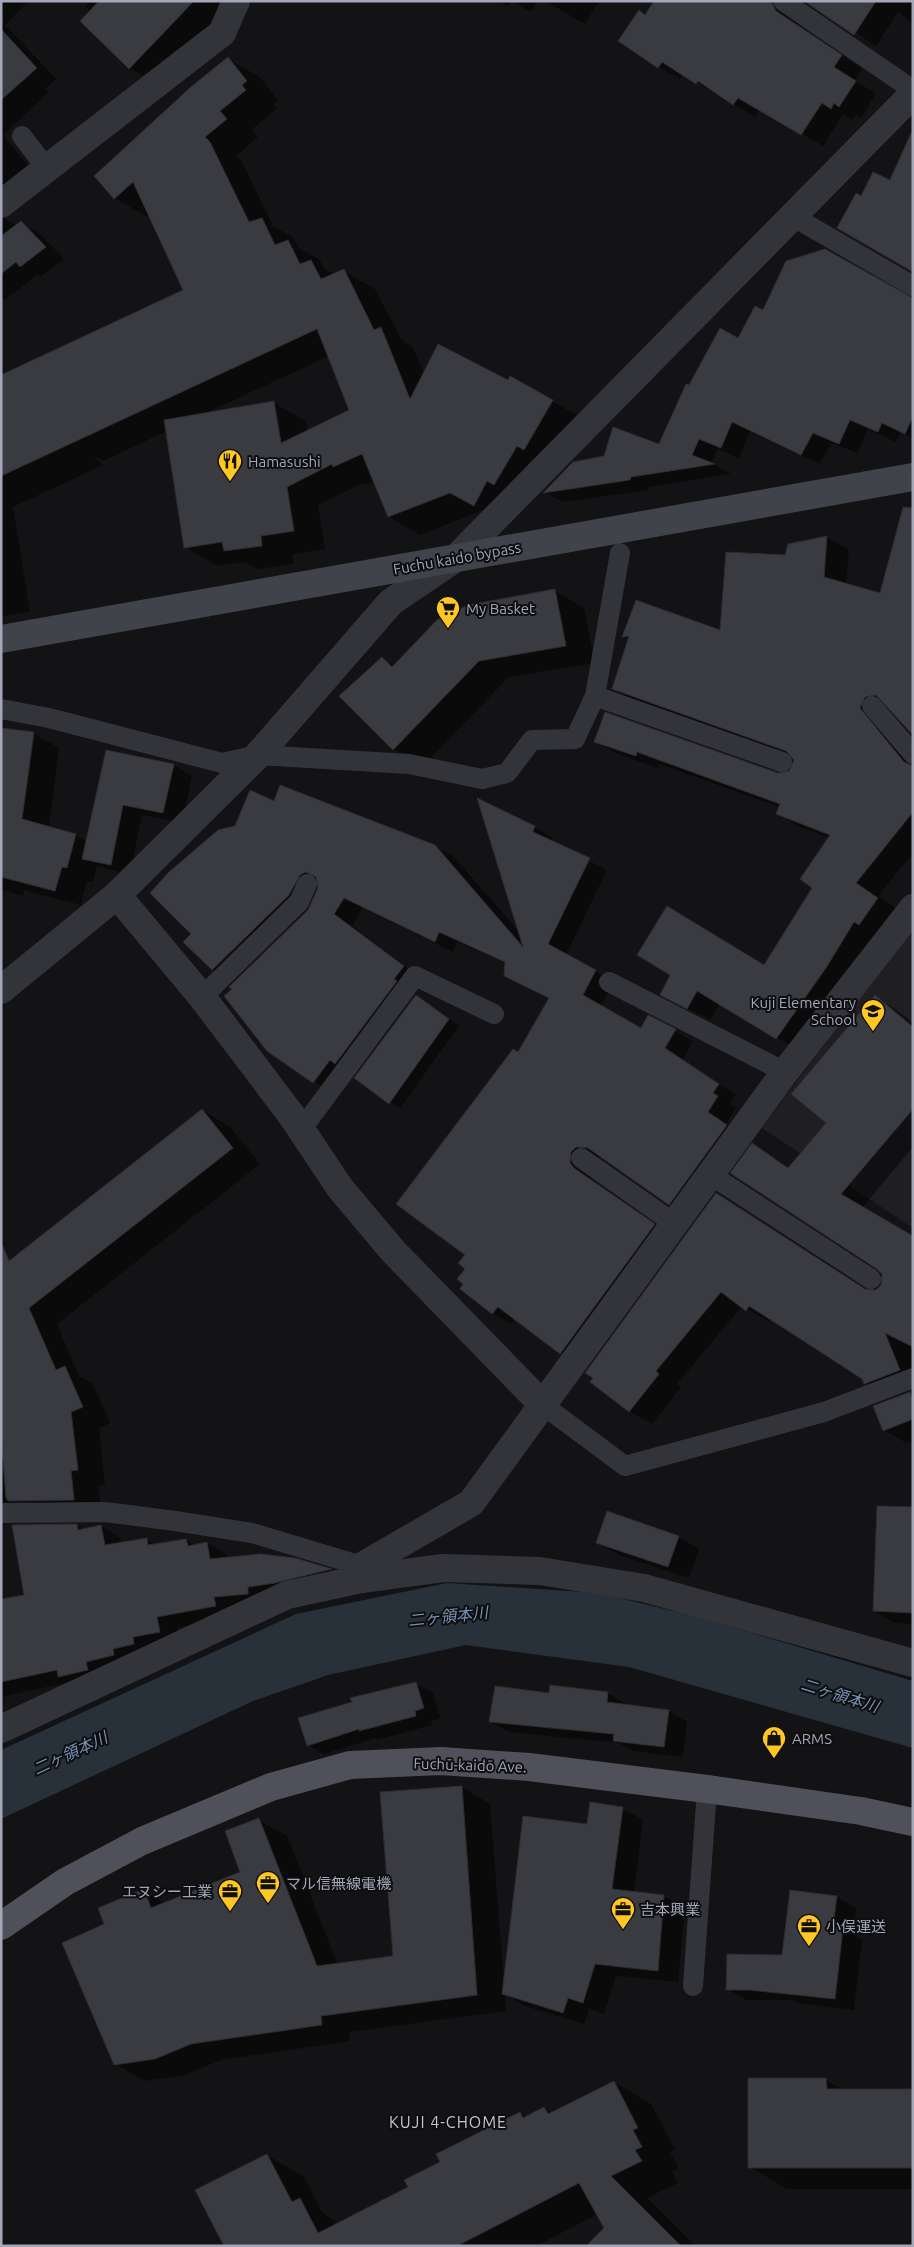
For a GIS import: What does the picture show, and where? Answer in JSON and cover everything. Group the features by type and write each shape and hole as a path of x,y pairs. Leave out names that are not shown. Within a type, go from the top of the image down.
{"main road":[{"name":"Fuchū-kaidō Ave.","path":"1,1926 65,1882 142,1841 271,1787 350,1765 441,1760 529,1767 708,1789 861,1811 913,1822"}],"street":[{"path":"1,204 222,33 236,1"},
{"path":"1,990 117,894 258,755 391,602 456,558 913,94"},
{"name":"Fuchu kaido bypass","path":"1,638 913,477"},
{"path":"117,894 202,997 301,1130 340,1188 392,1251 543,1405"},
{"path":"362,1573 471,1503 785,1072 913,908"},
{"path":"1,1729 287,1596 362,1573 444,1568 540,1571 644,1588 913,1663"}],"lane":[{"path":"783,1 913,90"},
{"path":"22,136 47,169"},
{"path":"792,216 913,286"},
{"path":"1,709 49,718 222,763 258,755 409,764 482,779 507,773 532,740 575,739 595,696 620,553"},
{"path":"595,696 782,762"},
{"path":"872,706 913,754"},
{"path":"202,997 299,902 307,884"},
{"path":"301,1130 415,976 494,1014"},
{"path":"610,982 785,1072"},
{"path":"582,1158 675,1224"},
{"path":"711,1175 871,1279"},
{"path":"543,1405 625,1466 824,1412 913,1378"},
{"path":"1,1513 104,1512 252,1533 362,1573"},
{"path":"693,1986 708,1789"}],"shaded area":[{"name":"Kuji Elementary School","path":"913,926 913,1228 762,1128"}],"water":[{"name":"二ヶ領本川","path":"447,1583 599,1593 702,1618 913,1681 913,1748 629,1667 466,1645 328,1675 253,1701 1,1819 1,1750 296,1614"}],"building":[{"path":"99,1 194,1 129,69 80,21"},
{"path":"654,1 771,1 776,11 842,55 834,67 856,81 839,107 834,103 831,109 822,103 801,135 738,98 733,105 698,81 696,84 662,62 658,68 618,41 639,10 645,15"},
{"path":"804,1 876,1 854,35"},
{"path":"1,29 37,68 1,100"},
{"path":"228,57 247,81 242,85 246,90 220,111 227,119 205,137 210,142 249,222 262,218 275,245 288,240 300,264 311,260 321,279 344,269 374,330 381,327 410,399 438,344 508,380 510,376 553,400 524,450 517,446 494,485 487,481 474,506 450,493 388,517 362,454 333,467 332,464 287,487 294,531 261,536 262,546 224,551 222,542 184,548 164,420 274,401 281,443 349,410 317,329 1,476 1,375 183,290 133,182 114,199 94,176 192,86"},
{"path":"913,129 913,272 837,228 856,193 861,196 873,172 890,180"},
{"path":"21,221 46,247 20,267 16,262 1,274 1,236"},
{"path":"825,249 913,298 913,416 905,434 882,423 878,432 850,420 839,444 813,433 801,455 732,422 721,448 699,439 692,455 715,464 631,477 630,480 543,493 573,462 604,456 613,427 659,444 686,384 689,385 720,328 738,338 755,306 763,310 786,261"},
{"path":"903,507 913,508 913,735 876,695 865,697 860,708 904,762 913,766 913,812 856,883 878,898 859,925 854,922 826,968 776,1039 697,991 687,1009 660,995 670,975 637,955 667,906 764,965 812,888 800,879 830,835 776,814 780,804 637,752 636,756 594,742 605,712 778,773 789,771 794,760 786,751 612,689 629,636 622,637 636,600 720,630 726,552 785,555 788,544 827,536 824,577 880,593"},
{"path":"555,589 566,646 479,661 393,750 339,696 382,657 392,667 437,620 468,605"},
{"path":"1,728 34,732 22,819 76,834 67,868 62,867 55,891 1,877"},
{"path":"106,750 174,764 163,813 123,805 111,865 82,859"},
{"path":"280,785 435,845 523,947 477,798 535,826 533,832 590,858 548,944 596,970 583,995 641,1028 648,1015 676,1029 665,1048 719,1084 713,1093 718,1096 708,1112 727,1125 669,1205 588,1148 576,1147 571,1152 570,1163 574,1168 655,1224 560,1354 498,1307 492,1314 460,1289 463,1284 457,1279 465,1269 458,1263 465,1255 396,1204 513,1049 518,1052 549,998 504,976 505,962 439,932 435,942 344,898 334,914 404,966 394,979 397,981 335,1064 330,1060 313,1083 267,1051 224,996 232,989 229,987 308,910 318,888 316,877 306,872 300,875 289,895 212,970 183,942 191,934 150,893 169,872 218,830 235,826 250,790 274,801"},
{"path":"416,995 449,1019 389,1104 354,1078"},
{"path":"875,995 913,1027 913,1109 841,1194 913,1236 913,1347 885,1333 900,1370 864,1384 862,1379 813,1347 749,1306 746,1311 721,1292 656,1371 659,1374 629,1412 590,1382 593,1378 585,1373 716,1193 865,1289 876,1290 881,1285 882,1274 877,1269 730,1173 752,1143 788,1168 826,1123 791,1094"},
{"path":"202,1109 233,1148 29,1308 56,1370 65,1366 83,1407 71,1412 78,1470 71,1471 74,1500 8,1501 6,1498 1,1435 1,1242 9,1261"},
{"path":"910,1392 913,1399 913,1419 883,1431 873,1406"},
{"path":"877,1506 913,1507 913,1613 873,1611"},
{"path":"607,1511 679,1536 668,1567 596,1543"},
{"path":"77,1524 78,1530 101,1525 105,1545 147,1538 148,1545 186,1539 188,1546 207,1542 210,1559 260,1554 295,1558 332,1569 275,1583 248,1587 248,1594 214,1597 216,1606 157,1617 160,1632 133,1637 134,1644 113,1649 114,1655 86,1662 88,1670 58,1677 57,1670 1,1682 1,1599 24,1595 12,1525"},
{"path":"416,1682 424,1708 415,1711 416,1716 359,1731 359,1729 307,1746 298,1718 352,1702 350,1698"},
{"path":"550,1685 608,1692 607,1702 669,1710 664,1747 613,1741 614,1734 489,1722 495,1686 549,1693"},
{"path":"462,1786 477,1995 321,2016 322,2025 191,2044 155,2059 114,2065 62,1943 104,1924 98,1908 144,1889 151,1908 240,1872 225,1831 259,1818 317,1966 393,1956 380,1792"},
{"path":"590,1802 623,1807 612,1889 664,1895 658,1971 595,1964 583,2003 568,1998 563,2013 502,1994 523,1816 587,1824"},
{"path":"790,1890 837,1896 833,1927 843,1928 835,1999 749,1990 726,1990 727,1954 782,1955"},
{"path":"748,2078 826,2078 827,2089 913,2089 913,2168 748,2168"},
{"path":"614,2081 638,2128 633,2130 642,2147 635,2150 642,2161 611,2176 681,2246 586,2246 604,2228 579,2183 457,2246 224,2246 195,2190 267,2154 292,2202 300,2198 318,2233 408,2187 404,2180 440,2162 436,2154 520,2112 523,2118 544,2107 548,2114"}],"place":[{"name":"Hamasushi","path":"230,482"},
{"name":"My Basket","path":"448,629"},
{"name":"Kuji Elementary School","path":"873,1032"},
{"name":"ARMS","path":"774,1759"},
{"name":"マル信無線電機","path":"268,1904"},
{"name":"エヌシー工業","path":"230,1912"},
{"name":"吉本興業","path":"623,1930"},
{"name":"小俣運送","path":"809,1947"}],"district":[{"name":"KUJI 4-CHOME","path":"448,2122"}]}
